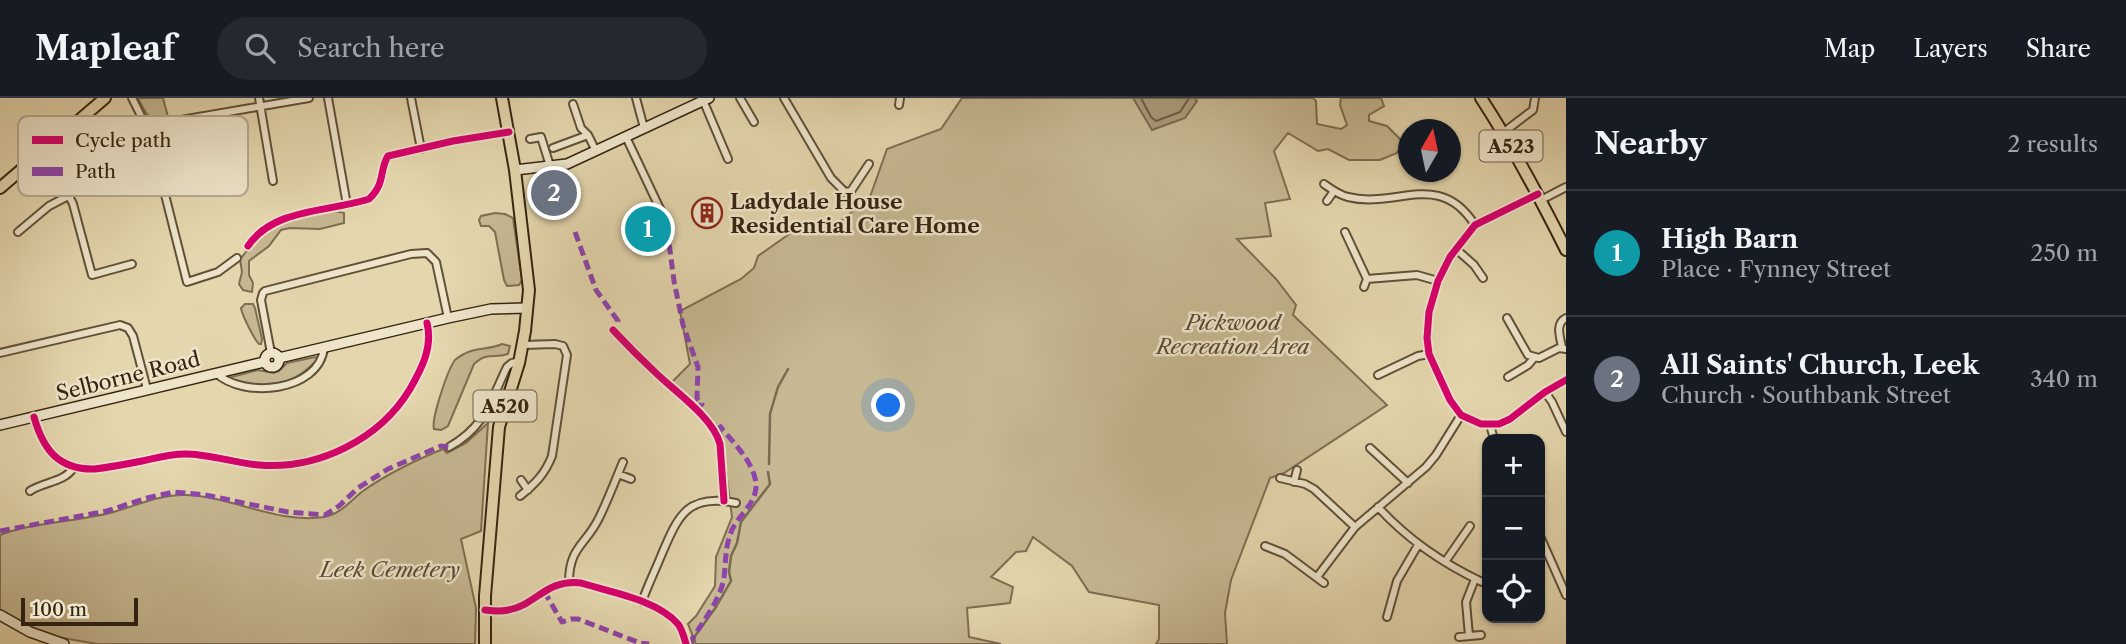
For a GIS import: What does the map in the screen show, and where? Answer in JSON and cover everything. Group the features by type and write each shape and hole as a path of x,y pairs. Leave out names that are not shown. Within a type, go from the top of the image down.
{"highway":[{"path":"84,116 104,98"},
{"name":"A520","path":"485,644 485,610 499,427 520,361 527,308 528,270 502,98"},
{"name":"A523","path":"1481,98 1504,132 1566,250"},
{"path":"0,188 18,173"}],"street":[{"path":"132,98 141,116"},
{"path":"259,98 273,181"},
{"path":"203,116 309,98"},
{"path":"328,98 347,205"},
{"path":"411,98 421,149"},
{"path":"636,98 644,128"},
{"path":"740,98 754,122"},
{"path":"784,98 831,178 845,192 848,193 855,187 869,164"},
{"path":"1504,132 1533,110 1535,98"},
{"path":"515,170 567,164 705,99 727,159"},
{"path":"573,104 581,128 596,151"},
{"path":"248,246 259,231 274,223 369,200 381,181 388,156 509,132"},
{"path":"553,148 588,135"},
{"path":"530,139 541,137 550,166"},
{"path":"626,137 670,230"},
{"path":"1324,184 1347,197 1368,199 1420,193 1444,197 1457,203 1475,225"},
{"path":"1566,187 1475,225 1456,249 1438,281 1428,322 1429,354 1450,400 1461,415 1472,421 1490,425 1510,419 1545,392 1566,380"},
{"path":"1327,201 1334,191"},
{"path":"18,232 49,206 68,196"},
{"path":"70,196 92,275 132,264"},
{"path":"164,196 187,282 218,272 237,258"},
{"path":"1349,236 1367,279 1364,287"},
{"path":"1456,249 1474,265 1483,278"},
{"path":"448,318 436,262 427,253 411,254 269,289 263,293 261,300 275,355 324,348 448,318 505,308 527,308"},
{"path":"1367,279 1417,275 1438,281"},
{"path":"1507,318 1523,349 1534,358 1564,348 1559,325 1566,318"},
{"path":"1511,326 1519,321"},
{"path":"34,417 46,448 55,457 74,467 95,469 184,454 261,465 303,463 335,453 358,440 397,408 427,353 430,334 427,323"},
{"path":"0,353 120,325 128,328 133,336 147,389"},
{"path":"613,330 706,419 718,435 724,501"},
{"path":"520,496 547,471 552,456 567,355 563,346 555,344 523,345"},
{"path":"216,373 242,387 274,388 303,377 321,360 324,348"},
{"path":"1378,375 1418,356 1429,354"},
{"name":"Selborne Road","path":"0,425 264,362 273,368 277,365 275,355"},
{"path":"1508,377 1528,365 1534,358"},
{"path":"449,447 482,419 507,368 520,361"},
{"path":"1386,371 1391,381"},
{"path":"1545,392 1566,432"},
{"path":"1317,577 1355,527 1408,483 1436,455 1461,415"},
{"path":"1490,425 1493,434"},
{"path":"1370,448 1408,483"},
{"path":"1371,461 1377,454"},
{"path":"569,582 573,556 595,526 623,462"},
{"path":"30,491 39,484 64,478 74,467"},
{"path":"1294,482 1297,470"},
{"path":"618,474 631,479"},
{"path":"1280,478 1314,489 1355,527"},
{"path":"521,480 528,490"},
{"path":"642,602 672,529 681,514 697,503 709,500 736,503"},
{"path":"1378,507 1396,527 1418,545 1479,580 1466,602 1469,636"},
{"path":"1444,562 1469,531"},
{"path":"1387,617 1400,573 1418,545"},
{"path":"1265,546 1285,554 1324,583"},
{"path":"1545,547 1566,595"},
{"path":"1270,559 1273,549"},
{"path":"485,610 510,610 556,584 581,583 653,606 680,626 686,644"},
{"path":"1389,607 1398,609"},
{"path":"0,615 30,632 64,644"},
{"path":"1459,637 1481,635"}],"green space":[{"path":"138,98 163,98 168,116 150,116"},
{"name":"Pickwood Recreation Area","path":"962,98 1313,98 1316,101 1317,124 1341,129 1347,125 1340,105 1341,98 1381,98 1384,106 1369,115 1369,121 1387,126 1398,137 1397,153 1380,160 1349,160 1328,149 1318,151 1288,133 1274,151 1290,199 1265,203 1271,236 1237,239 1276,279 1296,305 1293,315 1387,405 1284,473 1270,478 1231,580 1225,613 1227,644 1156,644 1159,639 1159,605 1089,592 1072,566 1033,537 1026,551 1016,552 991,577 1013,587 1010,603 967,608 969,637 1001,644 696,644 688,624 715,586 716,557 732,517 721,432 672,382 690,364 680,311 741,279 754,268 758,256 802,225 830,230 870,197 887,149 941,129"},
{"path":"335,211 344,213 344,223 320,229 281,230 269,246 249,261 252,292 243,290 239,284 242,272 240,259 261,233 290,220"},
{"path":"495,213 513,218 522,280 519,285 507,286 495,232 489,226 481,226 479,220 481,216"},
{"path":"245,304 253,304 255,308 261,344 254,337 244,316 241,308"},
{"path":"502,344 510,346 508,354 487,356 474,364 448,426 441,430 434,429 441,394 455,360 468,352"},
{"path":"315,357 318,359 308,369 287,382 276,385 253,385 228,378 258,370 274,373 287,363"},
{"name":"Leek Cemetery","path":"488,423 481,531 461,539 476,608 475,644 97,644 46,635 0,610 0,535 26,527 110,513 177,495 221,500 289,517 324,517 340,510 363,491 402,468 443,449 447,453 466,443"}],"water":[{"path":"1133,98 1194,98 1197,101 1185,118 1152,130"}],"waterway":[{"path":"769,464 770,414 778,387 788,369"},
{"path":"693,644 695,636 731,581 731,556 741,522 770,484 768,472"}],"marked path":[{"path":"670,230 668,235 674,281 683,325 698,367 697,398 702,404 698,408"},
{"path":"575,232 596,290 618,321 613,330"},
{"path":"689,644 719,595 730,536 752,500 756,486 749,463 719,425"},
{"path":"0,531 107,511 174,492 205,495 288,512 325,515 358,488 388,469 441,446 449,447"},
{"path":"544,591 562,622 578,619 649,644"}],"cycle path":[{"path":"248,246 272,224 287,218 369,199 378,188 388,156 509,132"},
{"path":"1538,194 1475,225 1450,257 1438,281 1429,312 1429,354 1450,400 1461,415 1481,424 1499,424 1510,419 1545,392 1566,380"},
{"path":"34,417 42,439 54,455 71,466 82,468 95,469 185,454 259,465 303,462 345,448 382,423 397,407 419,373 425,357 429,340 427,323"},
{"path":"613,330 651,369 693,406 716,434 720,444 724,501"},
{"path":"485,610 502,611 518,607 550,588 581,583 633,598 658,609 678,624 686,644"}],"place":[{"name":"All Saints' Church, Leek","path":"554,193"},
{"name":"Ladydale House Residential Care Home","path":"707,213"},
{"name":"High Barn","path":"648,229"}]}
